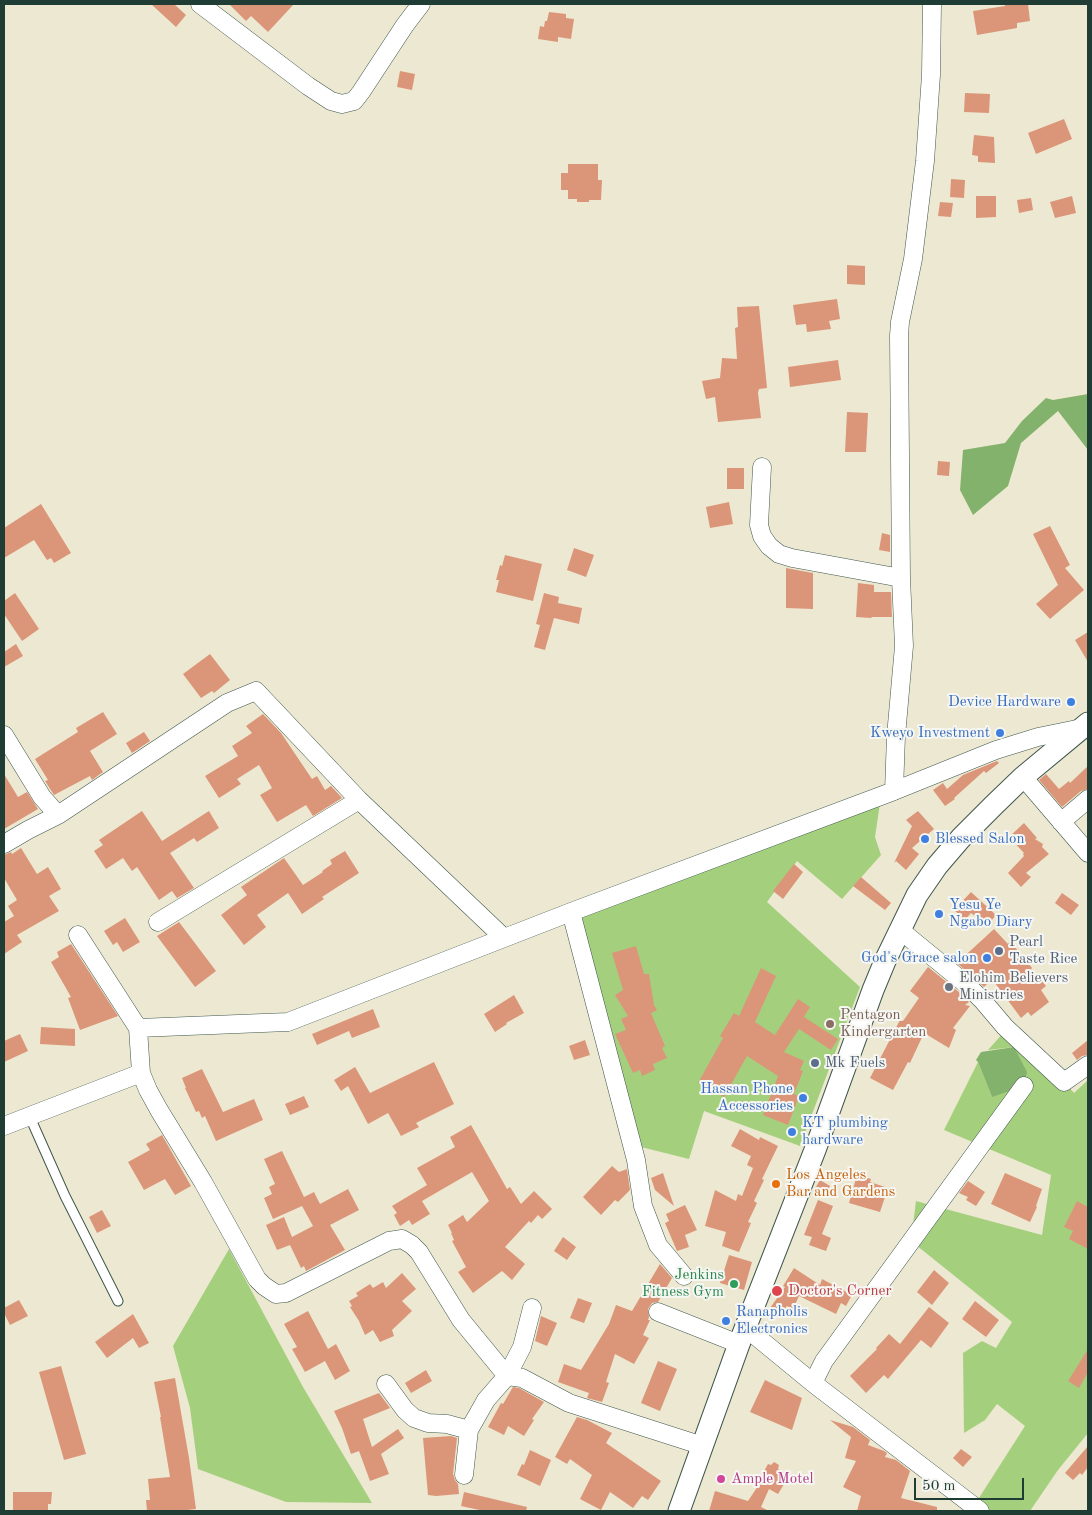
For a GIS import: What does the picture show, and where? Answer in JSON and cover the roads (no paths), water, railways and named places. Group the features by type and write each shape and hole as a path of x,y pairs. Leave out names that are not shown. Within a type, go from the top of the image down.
{"street":[{"path":"200,4 308,86 331,101 342,104 354,101 421,4"},
{"path":"894,791 896,736 904,646 901,578 899,336 900,322 913,259 925,161 931,84 932,4"},
{"path":"762,467 759,525 762,536 769,546 779,554 901,578"},
{"path":"4,844 58,815 227,703 256,691 360,800 504,938"},
{"path":"138,1028 288,1022 570,912 1015,744 1086,726"},
{"path":"679,1511 742,1336 815,1150 873,990 916,895 961,838 1022,777 1086,726"},
{"path":"4,735 42,797 58,815"},
{"path":"1022,777 1088,853"},
{"path":"1061,822 1088,799"},
{"path":"158,922 360,800"},
{"path":"570,912 636,1160 643,1206 658,1245 684,1276"},
{"path":"900,930 966,984 1005,1027 1064,1082 1088,1065"},
{"path":"78,935 138,1028 141,1073 148,1090 203,1182 257,1279 264,1286 276,1294 286,1292 390,1241 402,1240 412,1245 419,1252 461,1320 507,1376 522,1378 570,1403 703,1446"},
{"path":"4,1126 141,1073"},
{"path":"813,1382 824,1362 1024,1086"},
{"path":"464,1475 469,1430 486,1400 507,1376 522,1347 532,1308"},
{"path":"658,1312 742,1336 813,1382 980,1511"},
{"path":"386,1384 405,1410 414,1418 469,1430"}],"lane":[{"path":"29,1115 65,1196 118,1301"}],"place":[{"name":"Device Hardware","path":"1071,702"},
{"name":"Kweyo Investment","path":"1000,733"},
{"name":"Blessed Salon","path":"925,839"},
{"name":"Yesu Ye Ngabo Diary","path":"939,914"},
{"name":"Pearl Taste Rice","path":"999,951"},
{"name":"God's Grace salon","path":"987,958"},
{"name":"Elohim Believers Ministries","path":"949,987"},
{"name":"Pentagon Kindergarten","path":"830,1024"},
{"name":"Mk Fuels","path":"815,1063"},
{"name":"Hassan Phone Accessories","path":"803,1098"},
{"name":"KT plumbing hardware","path":"792,1132"},
{"name":"Los Angeles Bar and Gardens","path":"776,1184"},
{"name":"Jenkins Fitness Gym","path":"734,1284"},
{"name":"Doctor's Corner","path":"777,1291"},
{"name":"Ranapholis Electronics","path":"726,1321"},
{"name":"Ample Motel","path":"721,1479"}]}
